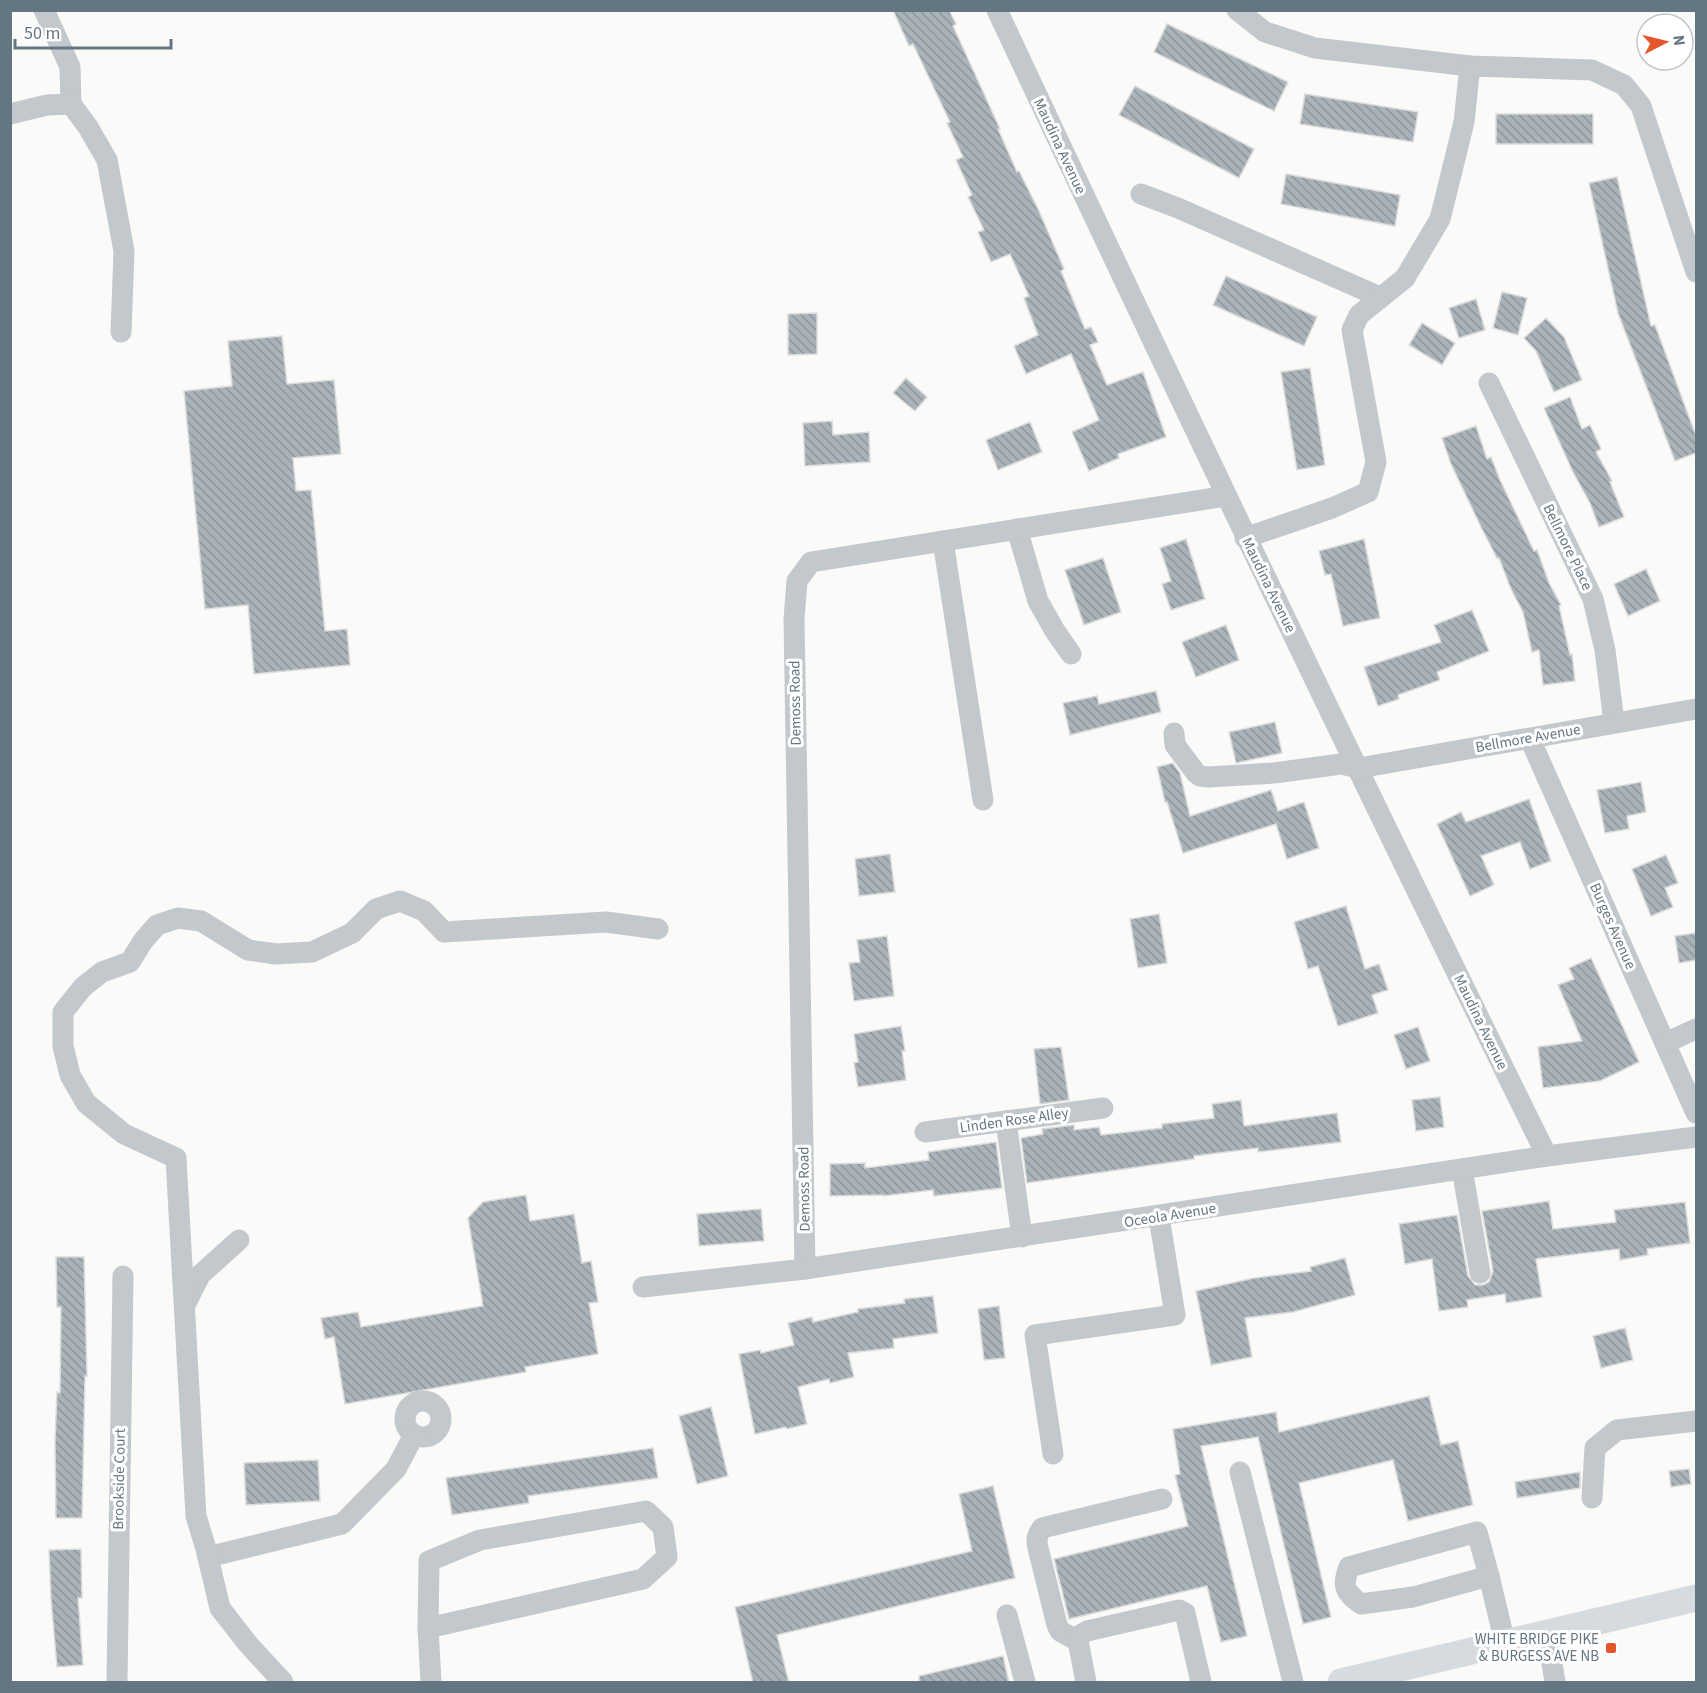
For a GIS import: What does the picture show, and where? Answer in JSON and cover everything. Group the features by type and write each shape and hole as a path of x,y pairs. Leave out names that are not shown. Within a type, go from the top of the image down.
{"main road":[{"path":"1341,1683 1696,1598"}],"street":[{"path":"44,10 70,67 71,104 88,127 107,160 124,251 121,332"},
{"name":"Maudina Avenue","path":"996,10 1245,538 1547,1156"},
{"path":"1237,10 1265,32 1315,48 1470,66 1592,70 1624,85 1641,106 1696,272"},
{"path":"1245,538 1332,508 1368,492 1376,462 1352,330 1359,315 1405,278 1440,219 1464,122 1470,66"},
{"path":"10,114 47,105 71,104"},
{"path":"1140,194 1178,208 1380,297"},
{"name":"Bellmore Place","path":"1489,383 1593,599 1605,650 1614,722"},
{"name":"Demoss Road","path":"806,1269 794,619 797,581 811,562 1226,496"},
{"path":"1017,529 1038,601 1055,632 1071,654"},
{"path":"943,541 983,800"},
{"name":"Bellmore Avenue","path":"1174,734 1174,745 1200,776 1209,777 1341,764 1359,768 1696,709"},
{"name":"Burges Avenue","path":"1530,739 1696,1113"},
{"path":"283,1683 219,1608 196,1516 176,1158 124,1134 86,1103 70,1075 63,1046 63,1012 83,987 102,972 130,962 143,941 157,925 178,918 201,921 248,950 276,954 312,952 352,933 376,909 400,901 424,911 444,932 606,922 658,929"},
{"path":"1665,1043 1696,1029"},
{"name":"Linden Rose Alley","path":"925,1132 1103,1108"},
{"path":"1006,1121 1022,1237"},
{"name":"Oceola Avenue","path":"643,1287 806,1269 1159,1217 1547,1156 1696,1137"},
{"path":"1462,1169 1480,1273"},
{"path":"1053,1454 1035,1335 1175,1315 1159,1217"},
{"path":"185,1307 200,1275 239,1240"},
{"name":"Brookside Court","path":"117,1683 123,1276"},
{"path":"1592,1498 1595,1448 1617,1431 1696,1421"},
{"path":"208,1557 342,1524 396,1468 414,1435"},
{"path":"1240,1472 1293,1683"},
{"path":"1078,1641 1060,1631 1057,1625 1038,1548 1036,1538 1038,1533 1042,1528 1162,1498"},
{"path":"428,1628 643,1579 667,1557 663,1527 646,1511 480,1540 429,1561 428,1628 431,1683"},
{"path":"1489,1576 1413,1597 1360,1604 1347,1593 1344,1581 1349,1567 1477,1532 1489,1576 1505,1643"},
{"path":"1086,1683 1078,1641 1080,1635 1088,1631 1179,1611 1185,1613 1201,1683"},
{"path":"1007,1615 1025,1683"},
{"path":"1547,1633 1555,1683"}],"building":[{"path":"893,10 949,10 956,24 953,26 1017,172 1019,171 1039,211 1064,269 1061,271 1085,329 1091,327 1098,342 1090,345 1107,385 1143,372 1166,437 1118,454 1119,458 1089,471 1072,432 1099,420 1071,354 1026,374 1014,346 1038,335 1024,298 1029,296 1010,254 991,262 978,232 984,230 968,197 972,195 956,160 963,157 947,123 950,122 913,44 909,46"},
{"path":"1167,24 1288,82 1274,111 1154,52"},
{"path":"1135,86 1254,149 1239,178 1119,115"},
{"path":"1305,94 1418,112 1413,142 1300,124"},
{"path":"1496,114 1593,114 1593,144 1496,144"},
{"path":"1286,174 1400,195 1395,226 1281,204"},
{"path":"1617,177 1651,326 1655,325 1696,436 1696,453 1675,461 1618,313 1589,183"},
{"path":"1226,276 1317,317 1304,346 1213,305"},
{"path":"1502,292 1527,298 1518,335 1493,328"},
{"path":"1476,299 1485,330 1459,338 1449,308"},
{"path":"817,313 817,354 788,355 788,314"},
{"path":"1546,318 1564,337 1582,380 1554,392 1536,351 1524,338"},
{"path":"1422,323 1455,343 1442,365 1409,345"},
{"path":"282,336 287,384 334,380 341,454 293,458 296,491 311,490 325,631 347,629 350,665 254,674 248,605 205,609 184,391 232,386 228,341"},
{"path":"1310,368 1325,465 1297,470 1281,372"},
{"path":"906,378 927,397 915,411 893,393"},
{"path":"1570,397 1582,429 1590,425 1601,449 1596,452 1612,481 1610,482 1624,517 1599,527 1590,503 1544,408"},
{"path":"832,421 833,435 869,432 870,462 805,466 803,423"},
{"path":"1030,422 1042,452 998,470 986,440"},
{"path":"1476,426 1487,459 1491,457 1534,551 1537,550 1549,583 1561,605 1559,606 1570,655 1572,654 1575,681 1543,685 1539,650 1532,652 1523,612 1499,558 1481,527 1451,464 1442,438"},
{"path":"1186,539 1205,599 1171,610 1162,584 1171,581 1160,548"},
{"path":"1364,539 1380,618 1343,626 1331,574 1325,575 1319,551"},
{"path":"1103,558 1121,612 1084,625 1065,570"},
{"path":"1646,569 1660,601 1628,616 1614,584"},
{"path":"1472,610 1489,651 1437,672 1440,680 1398,695 1399,699 1378,706 1364,667 1441,642 1434,625"},
{"path":"1226,625 1239,660 1196,677 1182,642"},
{"path":"1156,691 1161,712 1070,735 1063,703 1097,696 1099,704"},
{"path":"1275,722 1282,753 1236,763 1229,732"},
{"path":"1173,763 1180,773 1190,816 1271,790 1278,811 1304,802 1319,848 1287,859 1276,824 1183,853 1167,802 1165,802 1157,767"},
{"path":"1641,782 1646,812 1627,816 1629,829 1605,833 1597,790"},
{"path":"1529,799 1551,861 1530,869 1520,842 1481,856 1494,885 1470,896 1437,824 1461,812 1466,822"},
{"path":"890,854 895,892 859,896 855,859"},
{"path":"1666,855 1678,883 1665,888 1673,907 1651,916 1632,869"},
{"path":"1346,906 1365,969 1379,964 1388,990 1372,995 1378,1013 1338,1026 1318,966 1308,969 1294,922"},
{"path":"1159,914 1167,963 1138,968 1130,919"},
{"path":"1696,933 1696,960 1679,963 1675,936"},
{"path":"887,936 894,996 854,1001 849,963 860,962 857,940"},
{"path":"1591,958 1639,1062 1600,1081 1543,1088 1538,1047 1582,1041 1558,985 1574,979 1569,968"},
{"path":"901,1026 906,1080 858,1087 854,1063 858,1062 854,1034"},
{"path":"1418,1027 1430,1061 1406,1069 1394,1035"},
{"path":"1061,1047 1069,1100 1040,1104 1034,1049"},
{"path":"1440,1097 1444,1127 1416,1131 1412,1100"},
{"path":"1241,1100 1244,1126 1337,1113 1341,1142 1258,1152 1258,1148 1194,1156 1194,1159 1027,1183 1021,1138 1043,1134 1042,1129 1074,1125 1074,1130 1099,1127 1101,1135 1162,1128 1162,1124 1214,1118 1212,1104"},
{"path":"996,1142 1002,1188 934,1196 933,1190 883,1196 830,1196 830,1164 865,1163 865,1168 929,1160 928,1152"},
{"path":"526,1195 530,1221 574,1214 582,1263 591,1261 598,1302 589,1303 598,1354 525,1367 526,1372 345,1404 334,1337 325,1339 321,1318 358,1312 361,1327 483,1306 468,1218 483,1202"},
{"path":"1549,1201 1553,1229 1616,1222 1614,1210 1685,1202 1690,1243 1647,1249 1648,1255 1620,1260 1619,1249 1536,1259 1542,1297 1506,1303 1505,1294 1467,1300 1468,1307 1439,1311 1432,1259 1405,1264 1399,1224 1457,1215 1468,1276 1475,1285 1483,1285 1489,1282 1493,1271 1482,1211"},
{"path":"761,1209 764,1241 699,1246 697,1214"},
{"path":"56,1257 84,1257 87,1376 85,1376 82,1518 56,1518 55,1442 57,1392 60,1393 61,1307 57,1307"},
{"path":"1345,1258 1355,1295 1293,1312 1245,1318 1252,1357 1211,1365 1196,1291 1254,1278 1311,1271 1310,1267"},
{"path":"933,1296 938,1333 893,1339 894,1348 848,1353 854,1377 830,1383 829,1379 798,1387 807,1424 755,1434 739,1354 760,1350 761,1353 794,1345 788,1323 812,1317 813,1322 858,1312 858,1309 905,1303 904,1299"},
{"path":"999,1306 1005,1358 984,1360 978,1309"},
{"path":"1625,1328 1633,1360 1601,1368 1593,1336"},
{"path":"1429,1396 1441,1445 1458,1441 1473,1505 1408,1521 1393,1460 1299,1483 1331,1617 1303,1624 1258,1437 1201,1446 1247,1636 1221,1642 1207,1586 1069,1619 1054,1559 1188,1526 1175,1475 1180,1474 1173,1429 1276,1412 1279,1432"},
{"path":"711,1407 728,1476 697,1484 679,1416"},
{"path":"653,1448 658,1478 528,1496 529,1503 452,1515 446,1478"},
{"path":"318,1460 320,1501 246,1505 244,1463"},
{"path":"1689,1469 1691,1484 1671,1487 1669,1471"},
{"path":"1580,1472 1580,1488 1517,1498 1515,1482"},
{"path":"993,1486 1015,1578 777,1635 789,1683 753,1683 735,1607 972,1551 959,1494"},
{"path":"81,1549 82,1598 78,1598 83,1665 57,1667 49,1550"},
{"path":"1003,1656 1009,1683 919,1683 919,1676"}],"place":[{"name":"WHITE BRIDGE PIKE & BURGESS AVE NB","path":"1611,1648"}]}
